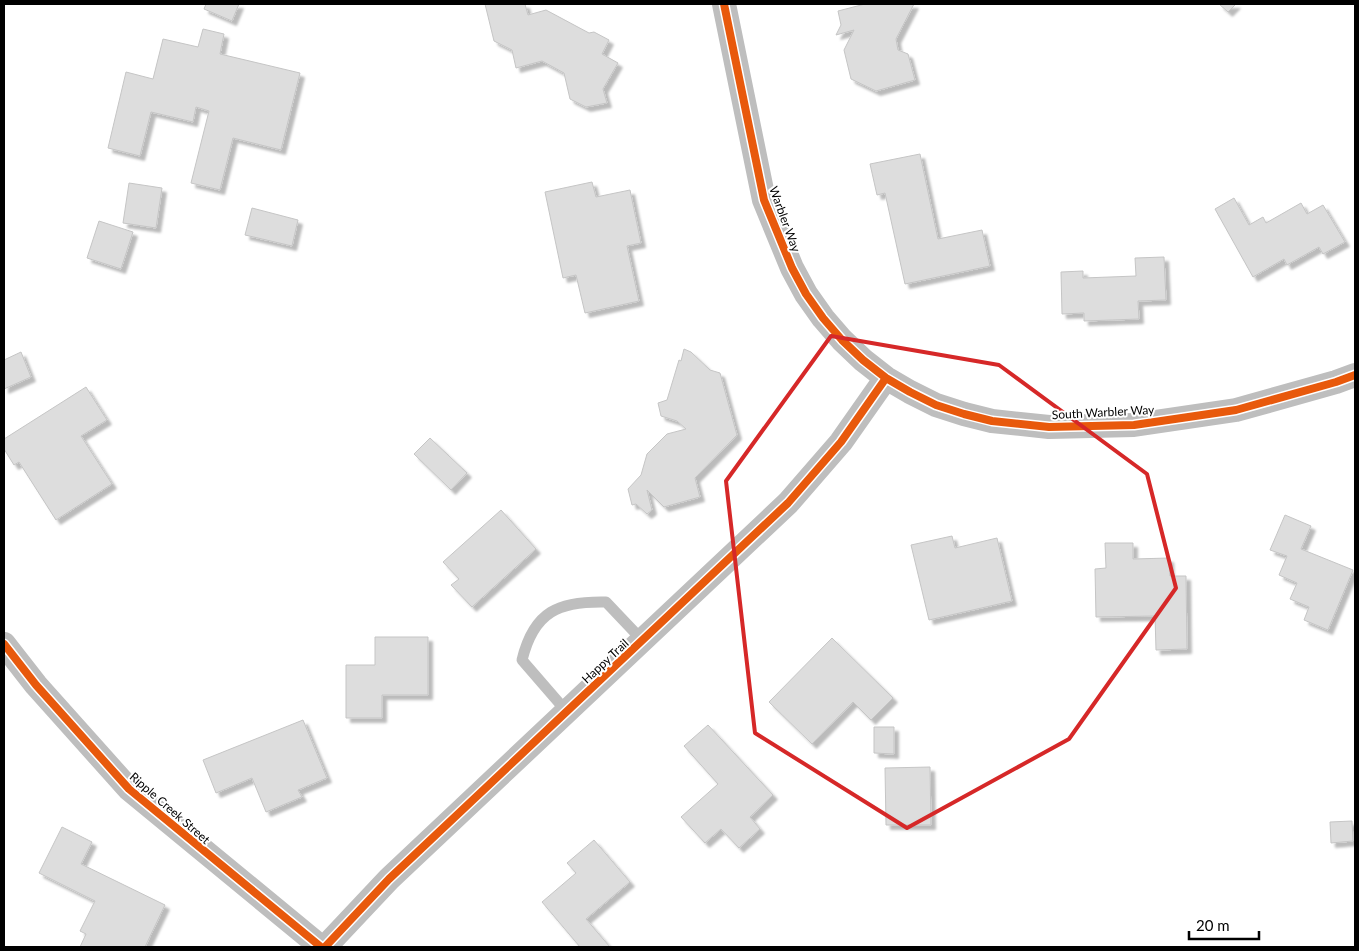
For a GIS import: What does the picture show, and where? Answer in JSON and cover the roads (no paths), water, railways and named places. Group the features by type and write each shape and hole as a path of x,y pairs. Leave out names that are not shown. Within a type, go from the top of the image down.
{"street":[{"name":"Warbler Way","path":"724,4 764,200 792,268 806,294 835,333 863,360 886,378"},
{"name":"South Warbler Way","path":"886,378 936,405 964,414 992,421 1049,427 1134,425 1236,410 1355,375"},
{"name":"Happy Trail","path":"325,947 389,879 788,503 841,442 886,378"},
{"name":"Ripple Creek Street","path":"4,644 36,685 129,789 321,947"}],"lane":[{"path":"567,712 522,660 526,642 540,620 559,607 580,602 606,602 643,641"}]}
